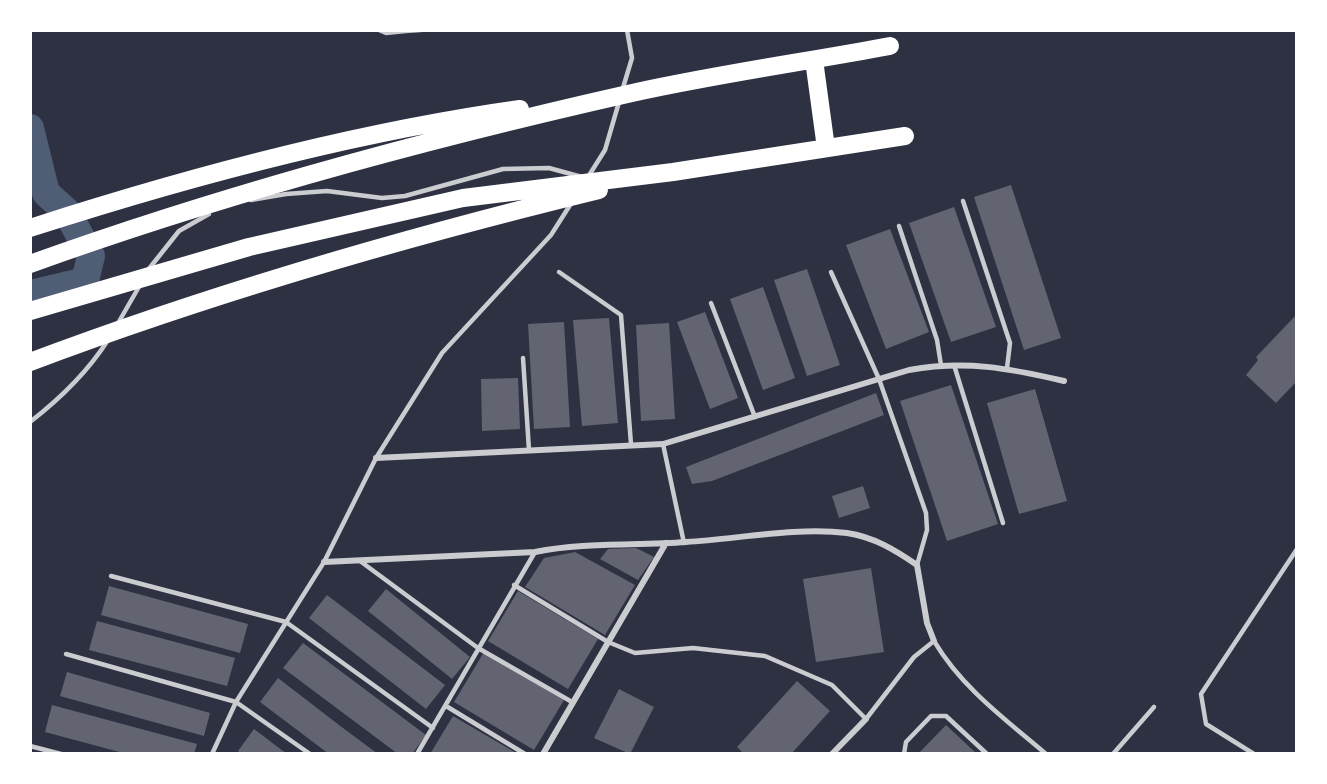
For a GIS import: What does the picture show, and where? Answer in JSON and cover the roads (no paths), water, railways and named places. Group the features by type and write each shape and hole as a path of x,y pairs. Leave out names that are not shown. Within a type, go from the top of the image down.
{"highway":[{"path":"30,228 179,182 353,141 478,115 634,93 890,46"},
{"path":"814,60 826,147"},
{"path":"30,264 238,194 349,162 634,93"},
{"path":"30,311 249,247 463,198 673,172 905,136"},
{"path":"30,350 84,330 468,222 673,172"},
{"path":"30,362 207,299 304,269"}],"street":[{"path":"376,458 663,444 879,379 941,365 1007,368 1064,381"},
{"path":"324,562 535,552 560,547 684,543 795,533 845,533 874,539 917,565 927,623 934,641"},
{"path":"543,754 666,543"},
{"path":"832,754 866,718"}],"lane":[{"path":"379,30 386,33 421,30"},
{"path":"212,754 236,702 324,562 376,458 442,353 551,235 605,150 632,58 627,30"},
{"path":"242,202 286,194 327,191 382,198 405,196 502,169 549,168 587,178"},
{"path":"963,201 1010,343 1007,368"},
{"path":"30,422 56,402 94,362 129,307 150,266 179,231 213,212"},
{"path":"899,226 937,340 941,365"},
{"path":"559,272 621,315 631,444"},
{"path":"831,272 879,379 926,513 927,530 917,565"},
{"path":"711,303 755,417"},
{"path":"522,358 529,450"},
{"path":"954,364 1003,523"},
{"path":"663,444 684,543"},
{"path":"1254,754 1206,724 1201,694 1297,549"},
{"path":"417,754 535,552"},
{"path":"359,561 478,648 572,702"},
{"path":"111,576 286,622 433,728"},
{"path":"514,585 608,642 635,653 693,648 765,656 832,685 866,718 914,657 934,641 949,666 972,692 1046,754"},
{"path":"66,654 236,702 310,754"},
{"path":"446,706 525,754"},
{"path":"1113,754 1154,707"},
{"path":"904,754 906,742 931,716 946,716 987,754"},
{"path":"30,746 61,754"}],"waterway":[{"path":"30,128 46,193 67,212 91,256 85,281 30,294"}]}
